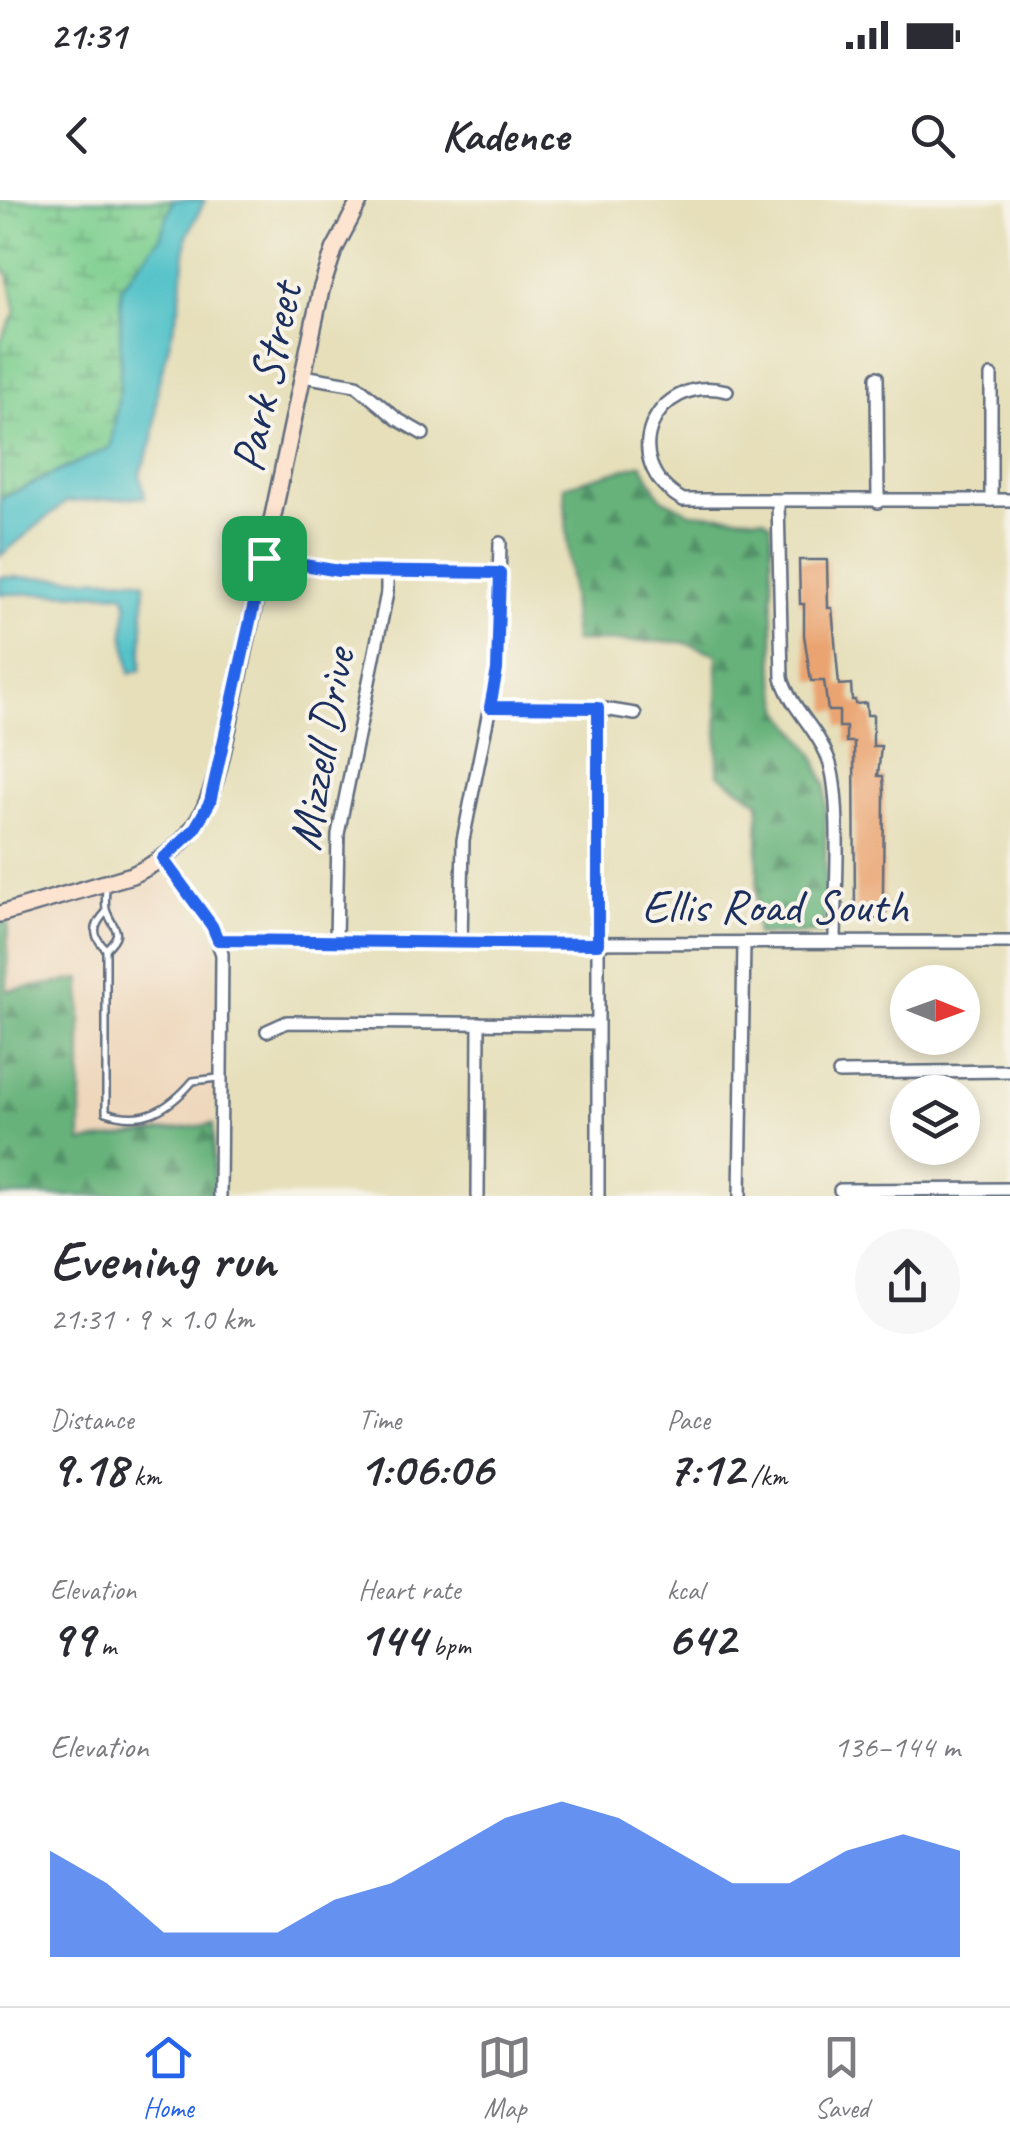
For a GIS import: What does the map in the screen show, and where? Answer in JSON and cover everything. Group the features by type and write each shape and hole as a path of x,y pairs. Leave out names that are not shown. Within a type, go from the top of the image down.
{"street":[{"name":"Park Street","path":"0,914 132,876 163,859 194,830 210,802 325,275 360,200"},
{"path":"303,376 356,384 397,419 423,434"},
{"path":"991,376 992,500"},
{"path":"877,377 878,502"},
{"path":"728,392 700,389 666,404 652,424 648,438 651,466 663,485 683,500 1010,500"},
{"path":"778,502 782,678 792,704 828,755 835,784 836,942"},
{"path":"461,942 463,840 497,670 500,542"},
{"path":"264,558 318,569 500,573"},
{"name":"Mizzell Drive","path":"336,941 338,834 386,593 387,571"},
{"path":"490,707 598,708 635,714"},
{"path":"598,708 598,1196"},
{"path":"163,859 212,926 224,968 220,1196"},
{"name":"Ellis Road South","path":"218,940 598,944 1010,942"},
{"path":"740,1196 744,943"},
{"path":"267,1031 287,1022 597,1024"},
{"path":"478,1196 480,1023"},
{"path":"839,1073 1010,1071"},
{"path":"840,1190 1010,1188"}],"lane":[{"path":"106,884 106,912 117,928 106,949"},
{"path":"106,912 95,926 94,935 106,949 106,1112 144,1116 159,1113 193,1081 222,1078"}],"shaded area":[{"path":"154,872 171,880 215,943 213,1124 81,1142 81,980 7,991 8,917"}],"green space":[{"path":"0,200 173,200 160,238 121,287 120,388 111,447 0,499 0,341 16,312 9,276 0,263"},
{"path":"642,464 660,497 691,513 763,518 771,524 774,675 782,711 813,753 826,786 825,933 756,935 759,802 718,774 717,654 682,642 574,641 564,486"},
{"path":"8,917 7,991 81,979 81,1142 213,1124 214,1196 0,1196 0,921"}],"water":[{"path":"173,200 205,200 187,236 179,306 158,385 153,440 140,473 145,497 66,502 0,556 0,499 111,447 120,388 121,287 160,238"},
{"path":"0,577 145,582 141,670 130,673 124,633 127,601 123,593 0,594"}],"building":[{"path":"799,560 827,560 828,608 832,608 839,685 851,684 855,704 866,703 867,715 873,715 873,746 881,746 878,776 883,776 884,793 886,912 882,912 882,919 856,919 854,742 846,742 846,727 839,727 839,711 828,711 824,681 811,681 804,604 800,604"}],"route":[{"path":"264,558 339,571 500,573 497,670 490,707 598,708 598,944 218,940 163,859 194,830 210,802 264,558"}]}
